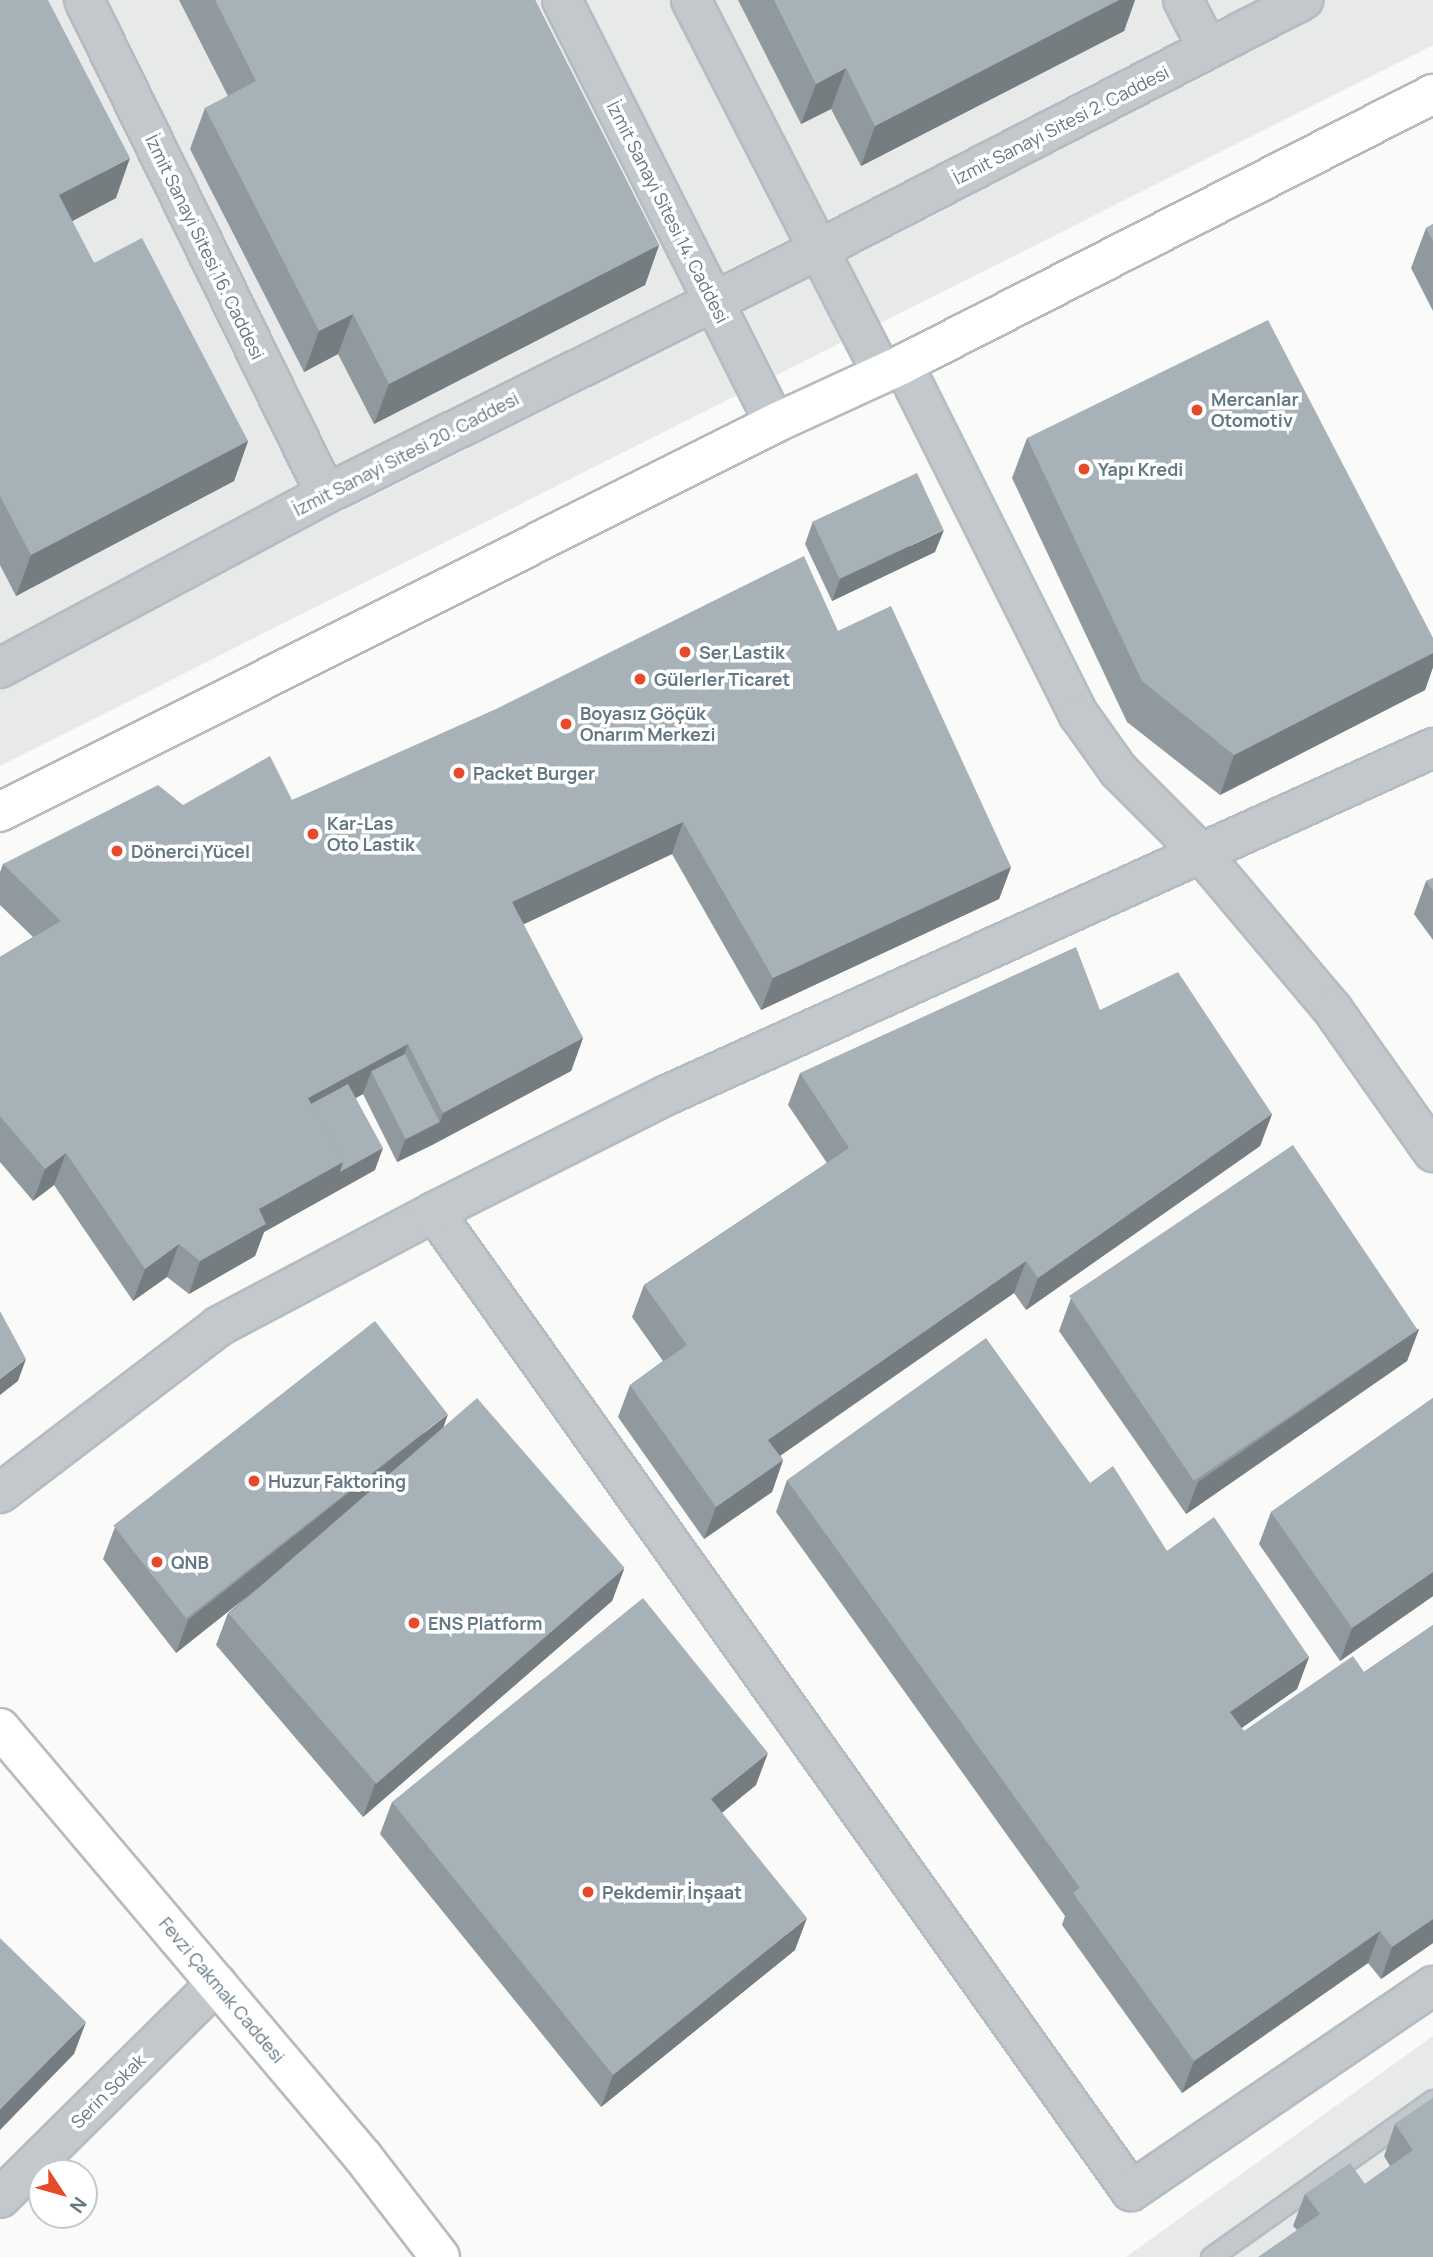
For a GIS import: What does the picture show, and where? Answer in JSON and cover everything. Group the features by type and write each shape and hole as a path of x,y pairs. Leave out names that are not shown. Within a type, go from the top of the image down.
{"street":[{"name":"İzmit Sanayi Sitesi 16. Caddesi","path":"83,0 326,494"},
{"name":"İzmit Sanayi Sitesi 14. Caddesi","path":"562,0 775,423"},
{"path":"691,0 818,250 892,369 1079,715 1119,771 1200,852 1333,1010 1433,1153"},
{"path":"1183,0 1208,49"},
{"name":"İzmit Sanayi Sitesi 2. Caddesi","path":"818,250 1303,0"},
{"path":"0,812 775,423 892,369 1433,94"},
{"name":"İzmit Sanayi Sitesi 20. Caddesi","path":"0,668 326,494 711,300 818,250"},
{"path":"0,1493 219,1326 434,1212 667,1095 1433,748"},
{"path":"434,1212 1131,2191 1433,1986"},
{"name":"Fevzi Çakmak Caddesi","path":"0,1728 217,1983 440,2257"},
{"name":"Serin Sokak","path":"0,2198 217,1983"}],"lane":[{"path":"1211,2257 1433,2100"}],"shaded area":[{"path":"0,0 1433,0 1433,45 0,766"},
{"path":"1433,2036 1433,2257 1126,2257"}],"building":[{"path":"0,0 48,0 130,158 59,195 94,263 142,238 248,441 31,555 0,496"},
{"path":"215,0 535,0 659,245 389,384 353,314 319,331 205,108 256,81"},
{"path":"774,0 1119,0 875,126 846,68 816,84"},
{"path":"1433,224 1433,241 1426,228"},
{"path":"1268,320 1433,638 1433,653 1234,755 1142,681 1027,438"},
{"path":"917,473 944,530 839,579 813,522"},
{"path":"804,556 838,631 891,606 1011,867 773,978 683,822 512,902 583,1038 443,1113 408,1044 308,1098 343,1162 259,1209 266,1224 200,1261 179,1244 145,1269 66,1153 45,1169 0,1116 0,957 61,921 3,864 158,785 183,805 270,756 292,800 496,709"},
{"path":"1433,878 1433,891 1426,881"},
{"path":"1076,947 1100,1010 1178,972 1272,1114 1038,1278 1026,1261 768,1440 783,1460 716,1507 630,1385 687,1345 644,1285 849,1148 800,1073"},
{"path":"405,1054 440,1122 406,1139 371,1071"},
{"path":"348,1084 383,1148 340,1172 343,1162 311,1104"},
{"path":"1293,1145 1418,1330 1194,1481 1069,1296"},
{"path":"0,1311 26,1359 0,1379"},
{"path":"375,1321 448,1414 186,1618 113,1525"},
{"path":"986,1338 1090,1483 1113,1466 1167,1551 1214,1517 1309,1657 1230,1712 1244,1731 1353,1656 1364,1672 1433,1625 1433,1919 1392,1947 1380,1931 1194,2061 1073,1893 1080,1888 787,1480"},
{"name":"ENS Platform","path":"477,1398 625,1568 376,1784 229,1614"},
{"path":"1433,1398 1433,1572 1352,1628 1271,1512"},
{"name":"Pekdemir İnşaat","path":"643,1598 768,1753 711,1799 807,1918 613,2075 392,1802"},
{"path":"0,1938 86,2022 0,2109"},
{"path":"1433,2098 1433,2257 1258,2257 1320,2214 1305,2194 1350,2163 1365,2184 1413,2150 1395,2124"}],"place":[{"name":"Mercanlar Otomotiv","path":"1197,410"},
{"name":"Yapı Kredi","path":"1084,469"},
{"name":"Ser Lastik","path":"685,652"},
{"name":"Gülerler Ticaret","path":"640,679"},
{"name":"Boyasız Göçük Onarım Merkezi","path":"566,724"},
{"name":"Packet Burger","path":"459,773"},
{"name":"Kar-Las Oto Lastik","path":"313,834"},
{"name":"Dönerci Yücel","path":"117,851"},
{"name":"Huzur Faktoring","path":"254,1481"},
{"name":"QNB","path":"157,1562"},
{"name":"ENS Platform","path":"414,1623"},
{"name":"Pekdemir İnşaat","path":"588,1892"}]}
